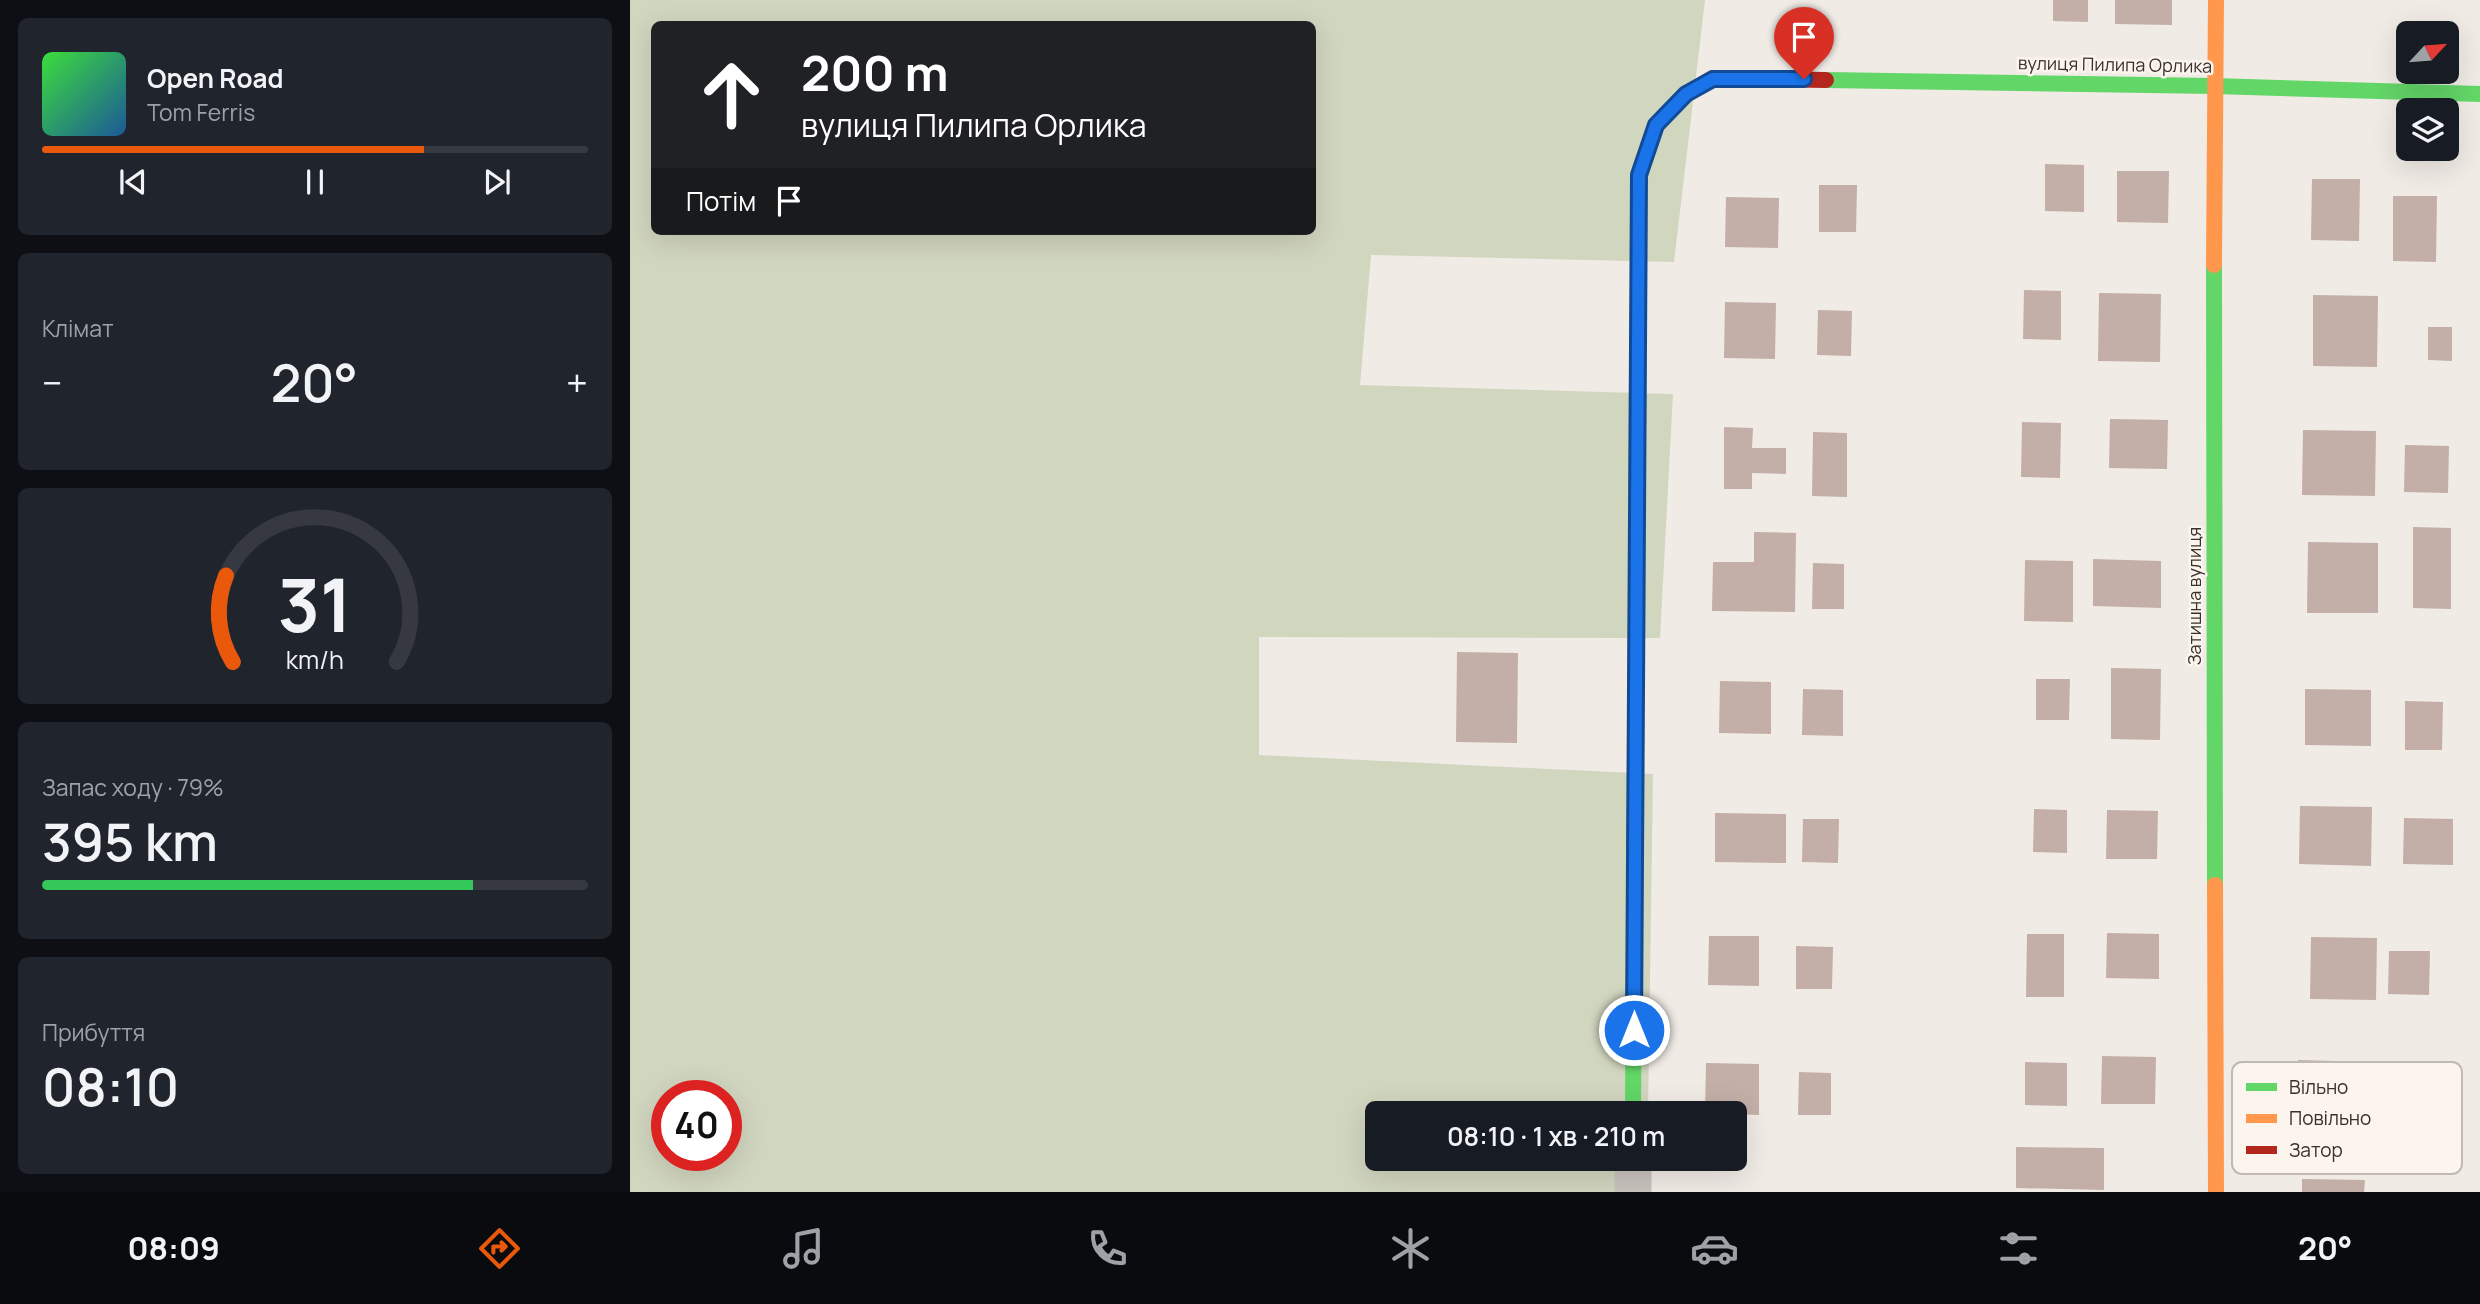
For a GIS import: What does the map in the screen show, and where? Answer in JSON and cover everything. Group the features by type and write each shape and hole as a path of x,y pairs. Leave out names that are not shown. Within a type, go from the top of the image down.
{"street":[{"name":"Затишна вулиця","path":"2216,0 2216,1192"},
{"name":"вулиця Пилипа Орлика","path":"1633,1101 1639,175 1656,125 1686,94 1713,79 2214,86 2480,94"},
{"path":"1633,1171 1633,1192"}],"green space":[{"path":"630,0 1705,0 1674,262 1371,255 1360,385 1673,394 1660,638 1259,637 1259,755 1653,774 1648,1101 1365,1101 1365,1171 1647,1171 1647,1192 630,1192"}],"building":[{"path":"2053,0 2088,0 2088,22 2053,21"},
{"path":"2115,0 2172,0 2172,25 2115,24"},
{"path":"2045,164 2084,165 2084,212 2045,211"},
{"path":"2117,171 2169,171 2168,223 2117,222"},
{"path":"2312,179 2360,179 2359,241 2311,240"},
{"path":"1819,185 1857,185 1856,232 1819,232"},
{"path":"2393,196 2437,196 2436,262 2393,261"},
{"path":"1726,197 1779,198 1778,248 1725,247"},
{"path":"2024,290 2061,291 2061,340 2023,339"},
{"path":"2099,293 2161,294 2160,362 2098,361"},
{"path":"2313,295 2378,296 2377,367 2313,366"},
{"path":"1725,302 1776,303 1775,359 1724,358"},
{"path":"1818,310 1852,311 1851,356 1817,355"},
{"path":"2428,327 2452,327 2452,361 2428,360"},
{"path":"2110,419 2168,420 2167,469 2109,468"},
{"path":"2022,422 2061,423 2060,478 2021,477"},
{"path":"1724,427 1753,428 1752,448 1786,448 1786,474 1752,473 1752,489 1724,489"},
{"path":"2303,430 2376,431 2375,496 2302,495"},
{"path":"1813,432 1847,433 1847,497 1812,496"},
{"path":"2405,445 2449,446 2448,493 2404,492"},
{"path":"2413,527 2451,528 2451,609 2413,608"},
{"path":"1754,532 1796,533 1795,612 1712,611 1713,562 1754,562"},
{"path":"2308,542 2378,543 2378,613 2307,613"},
{"path":"2093,559 2161,561 2161,608 2093,606"},
{"path":"2025,560 2073,561 2073,622 2024,621"},
{"path":"1813,563 1844,564 1844,609 1812,609"},
{"path":"1457,652 1518,653 1517,743 1456,742"},
{"path":"2111,668 2161,669 2160,740 2111,739"},
{"path":"2036,679 2070,679 2069,720 2036,720"},
{"path":"1720,681 1771,682 1771,734 1719,733"},
{"path":"1803,689 1843,690 1843,736 1802,735"},
{"path":"2305,689 2371,690 2371,746 2305,745"},
{"path":"2405,701 2443,702 2442,750 2405,750"},
{"path":"2300,806 2372,807 2371,866 2299,864"},
{"path":"2034,809 2067,810 2067,853 2033,852"},
{"path":"2107,810 2158,811 2157,859 2106,859"},
{"path":"1715,813 1786,814 1786,863 1715,862"},
{"path":"2404,818 2453,819 2453,865 2403,864"},
{"path":"1803,819 1839,819 1838,863 1802,862"},
{"path":"2107,933 2159,934 2159,979 2106,978"},
{"path":"2027,934 2064,934 2064,997 2026,997"},
{"path":"1709,936 1759,936 1759,986 1708,985"},
{"path":"2311,937 2377,938 2376,1000 2310,999"},
{"path":"1796,946 1833,947 1832,989 1796,989"},
{"path":"2389,951 2430,951 2429,995 2388,994"},
{"path":"2102,1056 2156,1057 2155,1104 2101,1104"},
{"path":"2298,1060 2372,1062 2298,1062"},
{"path":"2025,1062 2067,1063 2067,1106 2025,1105"},
{"path":"1706,1063 1759,1064 1759,1115 1747,1115 1747,1101 1705,1101"},
{"path":"1799,1072 1831,1073 1831,1115 1798,1115"},
{"path":"2016,1147 2104,1148 2104,1190 2016,1188"},
{"path":"2302,1179 2365,1180 2364,1192 2302,1192"}],"traffic: fast":[{"path":"1826,80 2214,86 2480,94"},
{"path":"2214,265 2215,885"},
{"path":"1633,1101 1637,419"}],"traffic: slow":[{"path":"2214,265 2216,0"},
{"path":"2215,885 2216,1192"}],"traffic: jam":[{"path":"1637,419 1639,175 1656,125 1686,94 1713,78 1826,80"}],"route":[{"path":"1634,1030 1639,175 1656,125 1686,94 1713,79 1804,79"}]}
